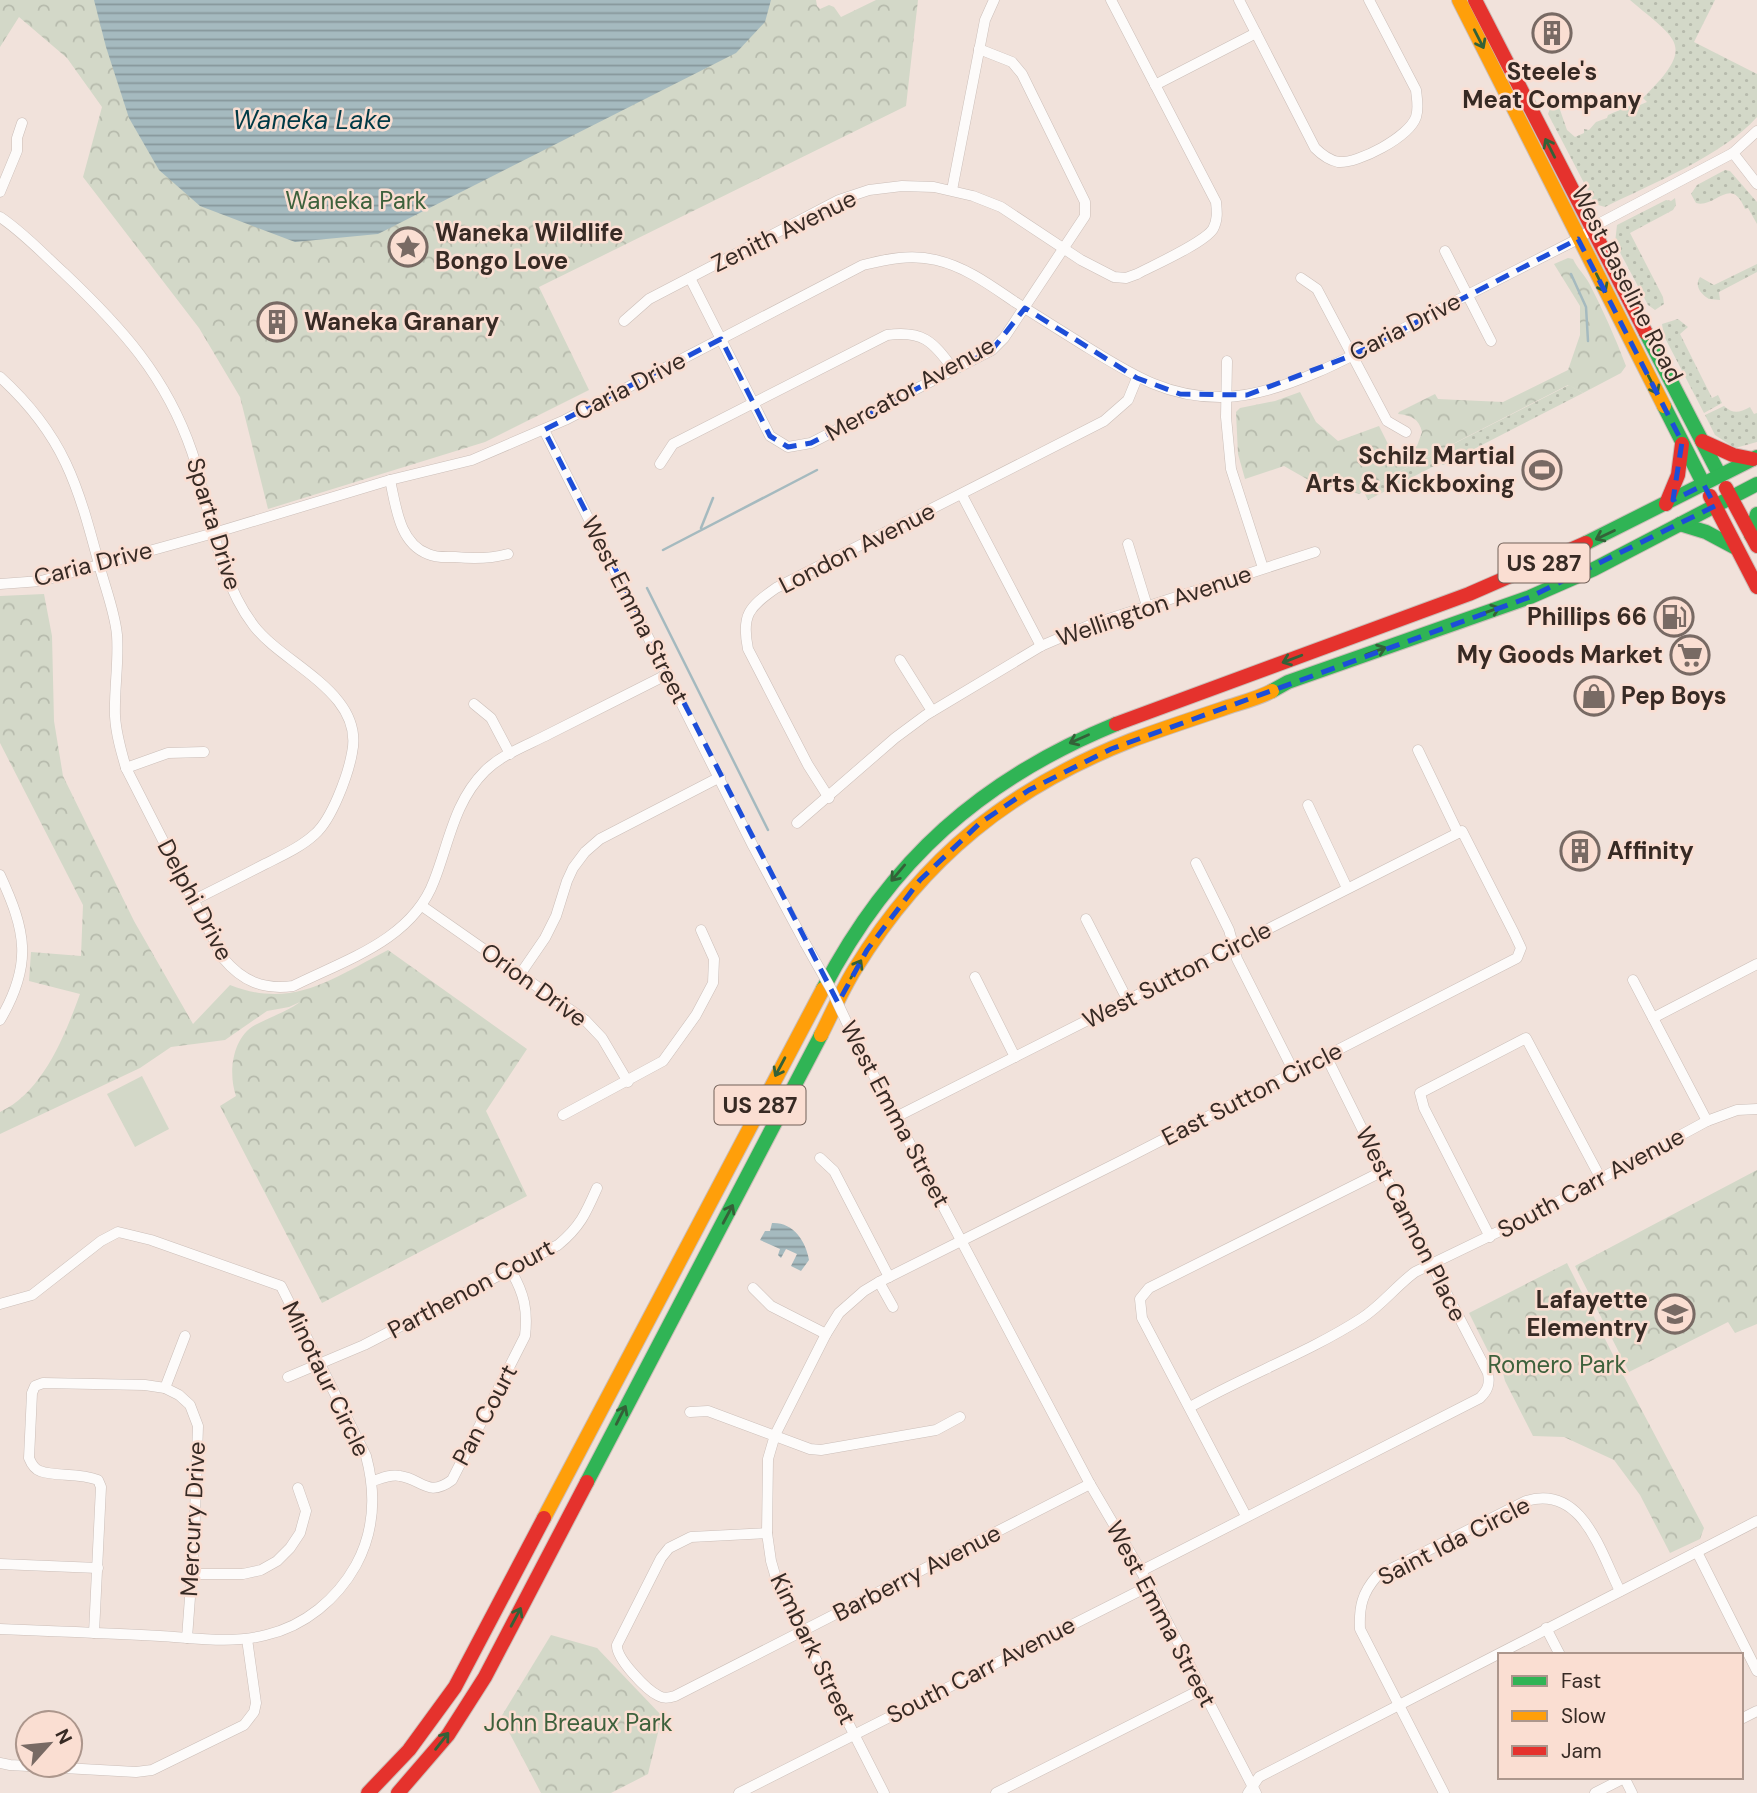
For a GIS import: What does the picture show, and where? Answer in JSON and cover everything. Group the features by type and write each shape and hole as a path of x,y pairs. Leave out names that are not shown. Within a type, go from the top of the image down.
{"main road":[{"name":"West Baseline Road","path":"1459,0 1757,587"},
{"name":"West Baseline Road","path":"1475,0 1754,540"},
{"path":"1702,441 1733,455 1755,458"},
{"path":"1666,504 1678,475 1682,442"},
{"name":"US 287","path":"368,1793 390,1772 455,1687 842,952 879,896 927,842 984,794 1027,766 1080,738 1516,576 1611,532 1755,458"},
{"name":"US 287","path":"398,1793 448,1735 485,1678 854,971 881,930 938,861 1002,807 1091,757 1269,693 1288,682 1530,597 1594,569 1757,484"},
{"path":"1754,540 1757,514"},
{"path":"1680,524 1711,534 1736,548"}],"street":[{"path":"952,190 985,20 994,0"},
{"name":"Zenith Avenue","path":"624,321 649,299 839,200 869,190 902,186 952,190 1001,207 1064,250 1114,277 1126,278 1137,274 1202,240 1213,230 1217,216 1216,202 1111,0"},
{"path":"1239,0 1315,148 1336,162 1349,162 1399,138 1408,131 1415,119 1418,104 1416,90 1369,0"},
{"path":"1155,85 1256,33"},
{"name":"Mercator Avenue","path":"690,278 770,436 788,447 811,443 992,350 1004,338 1064,250 1085,216 1085,202 1022,74 1013,62 979,50"},
{"path":"0,192 17,151 17,138 22,123"},
{"name":"Caria Drive","path":"0,584 41,581 390,480 472,460 544,430 863,265 887,259 911,257 952,265 977,277 1138,378 1180,394 1226,397 1273,388 1353,355 1578,239 1602,222 1733,153 1757,131"},
{"path":"1733,153 1757,184"},
{"name":"Sparta Drive","path":"0,217 16,228 97,305 131,340 153,370 192,451 232,590 244,613 260,634 334,695 343,706 353,733 353,752 331,813 317,833 301,845 194,900"},
{"path":"1445,251 1491,341"},
{"path":"1301,278 1317,289 1387,421 1406,432"},
{"path":"660,464 673,444 887,335 906,332 921,335 938,349 953,369"},
{"path":"1227,361 1226,397 1231,469 1263,568"},
{"name":"Delphi Drive","path":"0,377 35,412 55,440 71,471 85,510 117,632 115,717 126,768 223,958 234,972 262,986 293,986 390,938 406,925 422,906 433,884 459,807 470,788 485,772 510,754 668,674"},
{"name":"London Avenue","path":"829,798 808,765 748,649 745,633 746,617 750,609 776,588 1104,421 1128,400 1138,378"},
{"name":"West Emma Street","path":"544,430 753,846 831,989 855,1040 1090,1484 1149,1586 1252,1791"},
{"path":"390,480 401,526 407,539 417,549 430,556 489,559 508,554"},
{"path":"962,495 1041,646"},
{"path":"1128,544 1147,606"},
{"name":"Wellington Avenue","path":"797,823 895,738 932,711 1041,646 1069,633 1147,606 1315,552"},
{"path":"900,660 932,711"},
{"path":"474,704 491,718 510,754"},
{"path":"1418,750 1458,833"},
{"path":"126,768 168,753 204,752"},
{"path":"520,974 545,938 556,916 566,881 585,852 600,839 720,777"},
{"path":"1308,805 1347,888"},
{"name":"East Sutton Circle","path":"962,1240 1517,958 1521,948 1514,933 1462,831 1458,833"},
{"name":"West Sutton Circle","path":"896,1117 1458,833"},
{"path":"1196,863 1229,930 1232,947 1294,1072"},
{"path":"0,875 16,910 22,933 23,957 18,981 0,1020"},
{"name":"Orion Drive","path":"422,906 585,1020 602,1038 628,1082"},
{"path":"1086,919 1128,1001"},
{"path":"563,1115 663,1061 696,1016 713,984 714,959 701,930"},
{"path":"1653,1018 1757,964"},
{"path":"975,977 1015,1057"},
{"path":"1633,980 1707,1121"},
{"path":"1490,1237 1424,1108 1420,1093 1526,1038 1601,1179"},
{"name":"West Cannon Place","path":"1245,1516 1480,1398 1487,1392 1490,1382 1488,1373 1326,1056"},
{"name":"South Carr Avenue","path":"1190,1407 1314,1345 1363,1317 1415,1272 1490,1237 1707,1121 1737,1111 1755,1109"},
{"path":"820,1158 834,1171 889,1277"},
{"path":"1141,1571 1245,1516 1142,1318 1140,1299 1149,1289 1383,1171"},
{"name":"Parthenon Court","path":"288,1377 364,1345 558,1245 572,1234 583,1220 597,1188"},
{"name":"Minotaur Circle","path":"0,1304 32,1295 101,1241 118,1232 151,1240 281,1286 366,1456 373,1480 373,1509 362,1551 350,1575 333,1597 294,1626 247,1639 0,1629"},
{"name":"Kimbark Street","path":"884,1793 778,1585 767,1533 768,1459 775,1435 839,1313 850,1301 879,1282 962,1240"},
{"name":"Pan Court","path":"373,1480 393,1475 404,1476 426,1488 432,1488 452,1480 524,1336 527,1315 525,1300 511,1270"},
{"path":"879,1282 893,1307"},
{"path":"753,1288 771,1306 826,1334"},
{"path":"94,1633 101,1487 99,1480 88,1475 40,1472 32,1465 29,1458 32,1393 35,1386 43,1383 112,1383 165,1388 185,1336"},
{"name":"Mercury Drive","path":"165,1388 190,1405 198,1426 187,1638"},
{"path":"690,1412 708,1411 810,1449 821,1450 936,1430 960,1417"},
{"name":"Barberry Avenue","path":"767,1533 691,1537 681,1541 661,1558 617,1645 620,1658 657,1696 668,1698 803,1632 1090,1484"},
{"path":"191,1574 243,1574 261,1570 277,1561 300,1533 306,1511 298,1488"},
{"name":"Saint Ida Circle","path":"1444,1793 1360,1629 1362,1600 1368,1586 1377,1576 1526,1501 1540,1497 1557,1499 1572,1507 1586,1523 1620,1591"},
{"path":"1499,1653 1757,1521"},
{"path":"1697,1552 1757,1671"},
{"path":"0,1564 98,1568"},
{"name":"South Carr Avenue","path":"739,1793 1149,1586"},
{"path":"1546,1628 1559,1653"},
{"path":"0,1763 136,1772 161,1767 244,1725 254,1712 256,1703 247,1639"},
{"path":"1252,1791 1259,1777 1498,1653"},
{"path":"996,1793 1202,1689"},
{"path":"1595,1793 1623,1779"}],"highlighted area":[{"path":"1578,239 1682,442 1673,500 1704,485 1715,506 1530,597 1111,749 1029,790 980,823 920,880 867,950 838,1003 544,430 721,339 770,436 788,447 811,443 992,350 1025,308 1137,378 1180,394 1247,395 1353,355"}],"green space":[{"name":"Waneka Park","path":"0,0 816,0 820,9 829,5 834,7 841,17 876,0 918,0 906,106 539,287 589,390 485,442 268,509 240,397 199,328 83,177 102,107 67,58 19,17 0,47"},
{"path":"1630,0 1715,0 1694,42 1757,74 1757,117 1743,131 1707,156 1605,207 1595,204 1548,114 1548,104 1558,104 1567,130 1575,137 1608,115 1634,104 1635,107 1647,102 1643,98 1670,66 1675,55 1675,44 1660,25"},
{"path":"1725,170 1730,171 1757,202 1757,224 1748,208 1745,209 1734,194 1728,193 1703,204 1696,203 1691,194 1697,185"},
{"path":"1675,198 1676,205 1673,210 1630,233 1663,297 1664,304 1655,310 1648,305 1615,243 1617,225"},
{"path":"1568,258 1573,259 1587,280 1604,313 1626,366 1621,373 1583,393 1568,385 1363,490 1360,494 1312,482 1284,466 1245,479 1238,454 1236,412 1240,408 1275,401 1300,392 1316,422 1338,441 1379,426 1390,448 1404,453 1417,446 1422,432 1417,421 1398,414 1399,412 1435,394 1438,399 1503,402 1568,370 1580,335 1580,306 1554,264"},
{"path":"1757,264 1757,272 1719,292 1720,300 1709,299 1699,290 1700,277 1714,285"},
{"path":"1678,319 1688,327 1680,334 1712,398 1718,395 1722,403 1704,413 1664,336 1662,324"},
{"path":"1569,385 1583,393 1368,500 1363,490"},
{"path":"1724,406 1736,412 1750,407 1754,414 1757,413 1757,442 1735,448 1715,435 1705,415"},
{"path":"44,594 52,636 54,721 63,776 134,921 193,1024 230,985 253,992 294,992 331,980 388,950 527,1049 486,1111 527,1196 322,1303 220,1106 236,1096 232,1067 241,1038 255,1025 300,1002 267,1011 225,1040 171,1047 140,1068 0,1134 0,1112 29,1091 51,1061 80,994 29,981 31,952 81,956 83,905 0,743 0,596"},
{"path":"142,1076 169,1129 135,1147 107,1094"},
{"path":"1757,1170 1757,1324 1735,1333 1728,1322 1629,1372 1575,1266"},
{"name":"Romero Park","path":"1567,1263 1704,1528 1700,1539 1670,1553 1640,1495 1614,1460 1564,1437 1533,1436 1505,1381 1500,1361 1488,1351 1469,1313"},
{"name":"John Breaux Park","path":"551,1635 597,1648 662,1716 648,1774 611,1793 541,1793 501,1717"}],"water":[{"name":"Waneka Lake","path":"94,0 771,0 765,22 736,53 378,234 295,242 200,206 159,170 129,118"},
{"path":"772,1223 792,1229 802,1240 809,1260 801,1271 791,1266 797,1254 786,1249 781,1258 778,1255 780,1249 760,1240 765,1231 770,1231"}],"waterway":[{"path":"1571,274 1586,307 1588,341"},
{"path":"663,550 817,470"},
{"path":"701,528 713,498"},
{"path":"647,588 768,830"}],"traffic: fast":[{"path":"1646,333 1720,476"},
{"path":"1664,406 1704,485"},
{"path":"1586,543 1757,457"},
{"path":"1272,691 1288,682 1530,597 1594,569 1757,484"},
{"path":"1751,535 1757,514"},
{"path":"1680,524 1706,532 1736,548"},
{"path":"823,989 849,943 878,901 944,829 1023,770 1116,724"},
{"path":"587,1482 821,1035"}],"traffic: slow":[{"path":"1459,0 1664,406"},
{"path":"821,1035 850,977 882,929 910,893 974,830 1047,780 1088,759 1132,740 1272,691"},
{"path":"544,1518 823,989"}],"traffic: jam":[{"path":"1475,0 1646,333"},
{"path":"1702,441 1733,455 1753,459"},
{"path":"1666,504 1678,475 1682,444"},
{"path":"1726,488 1757,546"},
{"path":"1710,496 1757,587"},
{"path":"1116,724 1469,594 1586,543"},
{"path":"398,1793 448,1735 485,1677 587,1482"},
{"path":"368,1793 409,1750 455,1687 544,1518"}],"place":[{"name":"Steele's Meat Company","path":"1552,33"},
{"name":"Waneka Wildlife Bongo Love","path":"408,247"},
{"name":"Waneka Granary","path":"277,322"},
{"name":"Schilz Martial Arts & Kickboxing","path":"1542,470"},
{"name":"Phillips 66","path":"1674,617"},
{"name":"My Goods Market","path":"1690,655"},
{"name":"Pep Boys","path":"1594,696"},
{"name":"Affinity","path":"1580,851"},
{"name":"Lafayette Elementry","path":"1675,1314"}]}
